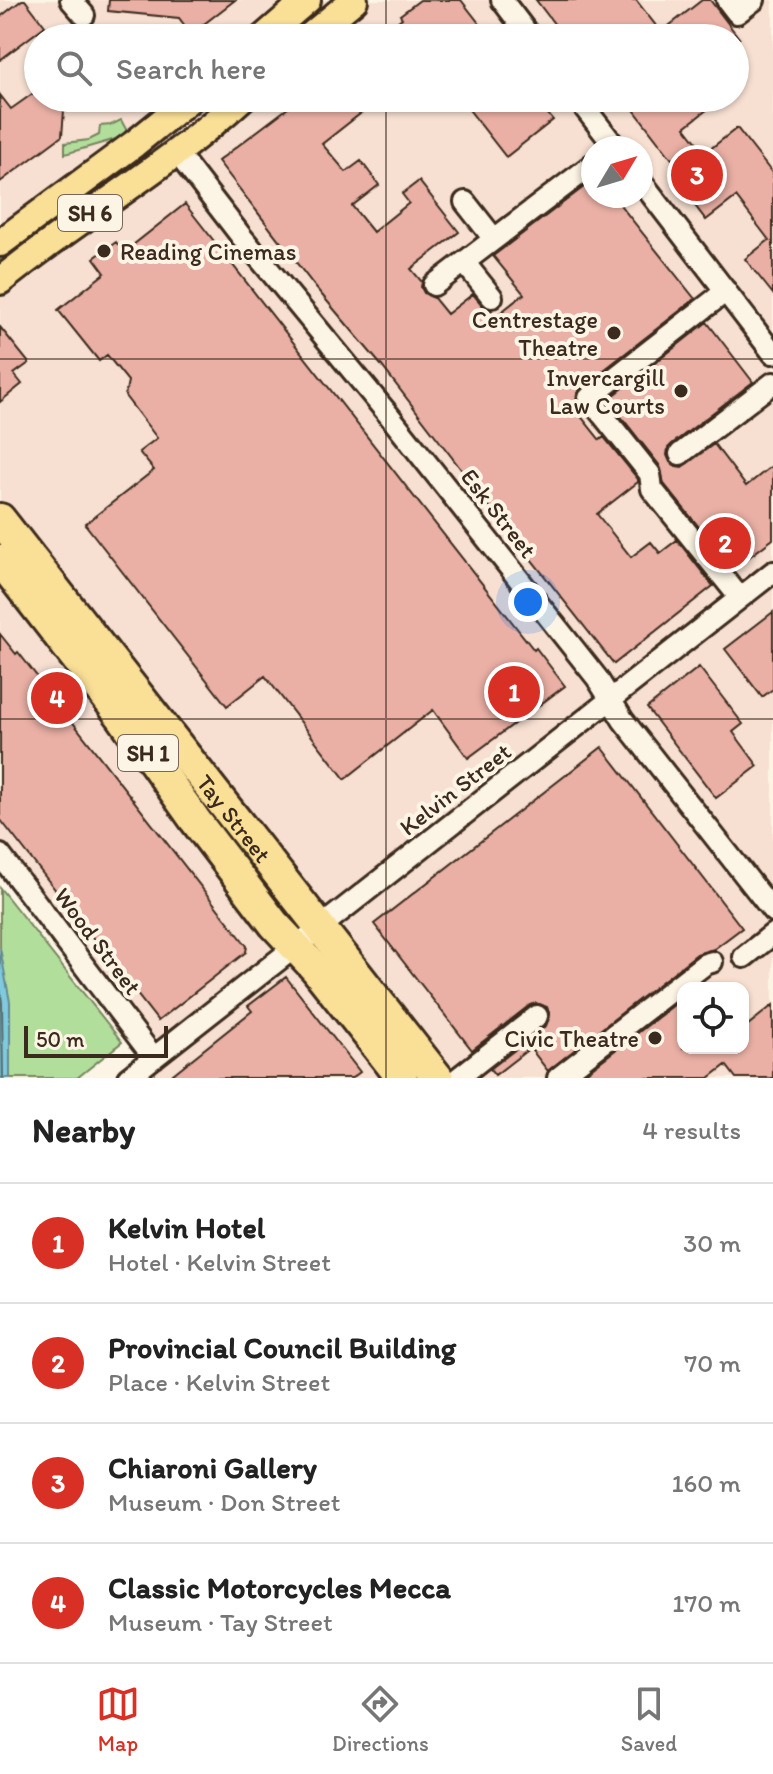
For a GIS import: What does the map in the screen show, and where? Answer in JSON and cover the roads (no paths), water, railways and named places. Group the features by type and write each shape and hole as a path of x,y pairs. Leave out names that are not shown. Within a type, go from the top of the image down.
{"highway":[{"name":"Tay Street","path":"2,520 438,1078"},
{"name":"Tay Street","path":"0,560 122,717 274,924 316,969 402,1078"}],"main road":[{"path":"279,24 307,0"},
{"path":"325,24 354,0"},
{"name":"SH 6","path":"0,243 174,112"},
{"name":"SH 6","path":"0,281 60,234 177,153 225,112"}],"street":[{"path":"502,0 520,24"},
{"path":"727,0 737,13 754,0"},
{"path":"588,112 606,136"},
{"name":"Esk Street","path":"177,153 569,642 597,678 623,720 773,911"},
{"path":"434,285 581,173"},
{"path":"653,197 773,353"},
{"path":"465,202 494,239"},
{"path":"464,262 492,297"},
{"path":"726,291 589,398 650,474 652,489 740,598"},
{"path":"680,454 773,383"},
{"name":"Kelvin Street","path":"128,1078 773,572"},
{"name":"Wood Street","path":"0,855 154,1058"},
{"path":"744,957 773,934"},
{"path":"558,1078 705,964 712,962"},
{"path":"458,1078 537,1016"}],"water":[{"path":"0,948 10,1002 10,1078 0,1078"}],"place":[{"name":"Chiaroni Gallery","path":"697,175"},
{"name":"Reading Cinemas","path":"104,251"},
{"name":"Centrestage Theatre","path":"614,333"},
{"name":"Invercargill Law Courts","path":"681,391"},
{"name":"Provincial Council Building","path":"725,543"},
{"name":"Kelvin Hotel","path":"514,692"},
{"name":"Classic Motorcycles Mecca","path":"57,698"},
{"name":"Civic Theatre","path":"655,1038"}]}
